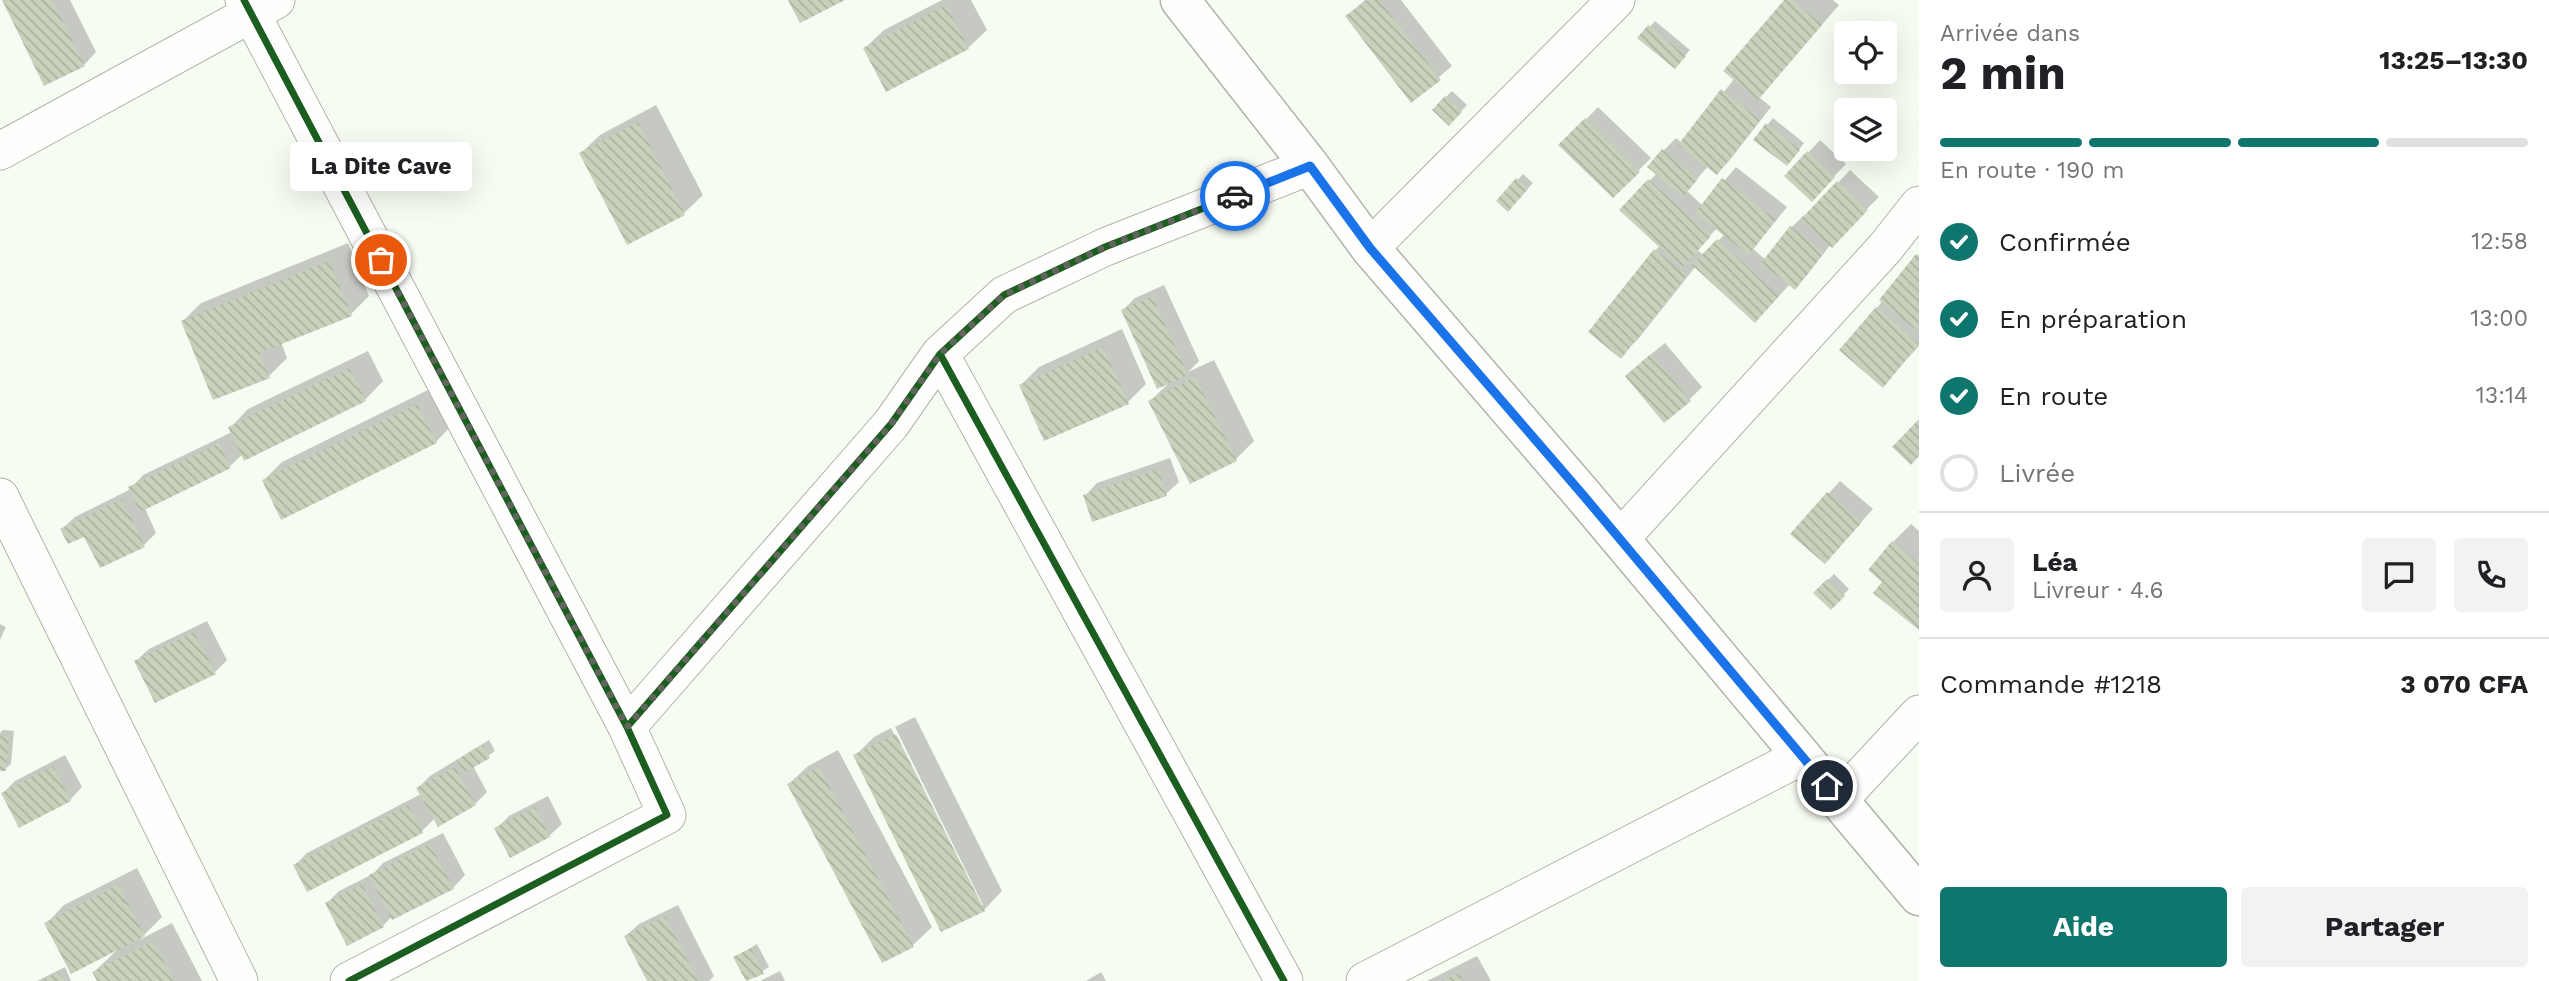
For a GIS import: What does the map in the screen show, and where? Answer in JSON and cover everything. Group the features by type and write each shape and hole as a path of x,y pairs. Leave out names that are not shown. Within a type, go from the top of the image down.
{"main road":[{"path":"1180,0 1310,166 1370,248 1620,539 1919,896"}],"street":[{"path":"1370,248 1616,0"},
{"path":"0,150 257,5 627,727 667,815 349,981"},
{"path":"627,727 891,424 940,354 1004,295 1105,247 1310,166"},
{"path":"1620,539 1885,248 1919,205"},
{"path":"940,354 1284,981"},
{"path":"0,497 239,981"},
{"path":"1839,800 1919,713"},
{"path":"1365,981 1802,756"}],"building":[{"path":"2,0 52,0 85,66 44,86"},
{"path":"788,0 845,0 800,23"},
{"path":"1367,0 1379,0 1441,80 1411,103 1345,16"},
{"path":"1784,0 1793,0 1822,25 1758,100 1723,71"},
{"path":"946,5 969,49 886,92 863,48"},
{"path":"1648,25 1686,56 1675,69 1637,38"},
{"path":"1721,89 1760,120 1717,175 1678,145"},
{"path":"1445,96 1462,112 1449,126 1432,110"},
{"path":"1585,118 1640,172 1613,198 1558,145"},
{"path":"638,122 685,215 627,245 579,153"},
{"path":"1766,123 1800,150 1787,166 1753,140"},
{"path":"1662,149 1698,179 1683,197 1647,167"},
{"path":"1807,151 1835,177 1812,202 1784,176"},
{"path":"1516,178 1528,189 1508,212 1496,201"},
{"path":"1722,178 1776,220 1749,255 1695,213"},
{"path":"1648,179 1711,236 1682,268 1619,210"},
{"path":"1837,181 1868,210 1832,248 1801,219"},
{"path":"1790,226 1824,253 1795,290 1761,263"},
{"path":"1717,239 1779,296 1755,323 1692,265"},
{"path":"1654,249 1687,275 1621,359 1588,332"},
{"path":"1916,254 1919,257 1919,332 1879,300"},
{"path":"329,261 352,316 259,353 270,378 213,400 181,321"},
{"path":"1152,296 1188,375 1157,389 1121,310"},
{"path":"1876,307 1919,344 1883,388 1839,350"},
{"path":"1103,347 1129,404 1044,441 1019,385"},
{"path":"1651,354 1691,401 1664,423 1625,376"},
{"path":"349,368 366,401 244,461 228,427"},
{"path":"1195,377 1237,461 1190,484 1148,401"},
{"path":"417,404 437,443 281,520 262,480"},
{"path":"1919,419 1919,456 1911,465 1892,447"},
{"path":"219,443 231,468 140,512 128,487"},
{"path":"1158,469 1167,496 1092,522 1083,495"},
{"path":"1827,492 1862,522 1825,564 1790,534"},
{"path":"122,499 145,547 100,568 84,537 68,544 60,529"},
{"path":"1892,541 1919,564 1919,630 1873,593 1882,582 1868,570"},
{"path":"1827,579 1845,596 1831,610 1813,593"},
{"path":"194,632 216,674 155,703 134,661"},
{"path":"896,734 985,911 941,932 853,755"},
{"path":"0,736 9,737 6,771 0,771"},
{"path":"483,745 490,758 464,773 456,760"},
{"path":"53,766 71,801 19,828 1,793"},
{"path":"455,767 476,805 438,827 416,788"},
{"path":"819,767 914,947 882,963 787,784"},
{"path":"408,805 423,833 307,892 293,865"},
{"path":"535,807 550,837 510,858 494,828"},
{"path":"430,844 454,889 392,920 369,875"},
{"path":"362,884 384,927 347,946 325,903"},
{"path":"118,885 145,936 71,974 44,923"},
{"path":"665,916 698,981 647,981 624,936"},
{"path":"153,941 174,981 97,981 92,972"},
{"path":"751,948 764,974 746,981 733,957"},
{"path":"59,972 64,981 40,981"},
{"path":"1459,973 1463,981 1442,981"}],"cycle path":[{"path":"244,0 627,727 667,815 349,981"},
{"path":"627,727 891,424 940,354 1004,295 1105,247 1310,166"},
{"path":"940,354 1284,981"}],"way so far":[{"path":"381,260 627,727 891,424 940,354 1004,295 1105,247 1235,196"}],"place":[{"name":"La Dite Cave","path":"381,260"}],"route":[{"path":"1235,196 1310,166 1370,248 1583,495 1827,786"}]}
